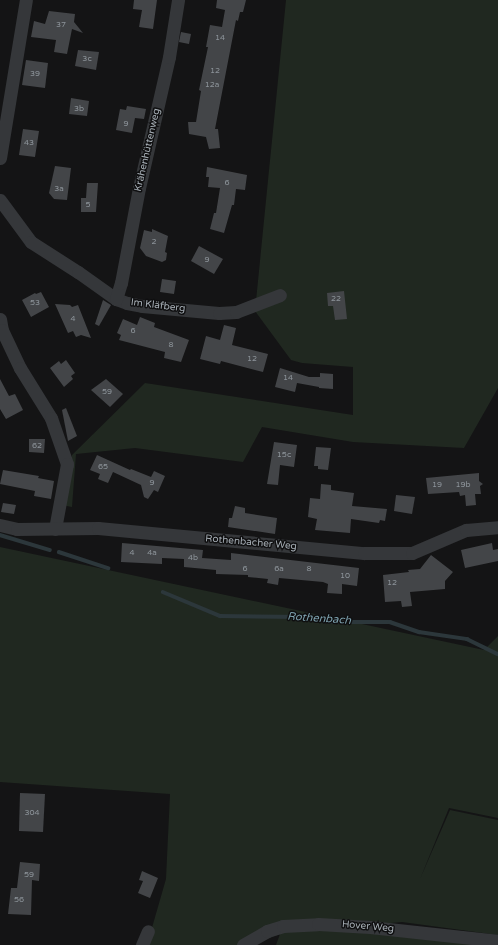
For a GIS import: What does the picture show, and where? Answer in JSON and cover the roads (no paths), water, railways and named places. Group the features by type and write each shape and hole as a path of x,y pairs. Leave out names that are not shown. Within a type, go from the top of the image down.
{"street":[{"path":"0,158 26,0"},
{"name":"Krähenhüttenweg","path":"116,299 121,283 139,188 169,57 178,0"},
{"name":"Im Kläfberg","path":"0,200 31,242 78,272 116,299 142,306 219,313 236,312 280,295"},
{"path":"0,319 2,330 20,368 51,418 67,464 55,529"},
{"name":"Rothenbacher Weg","path":"0,525 17,529 98,528 232,542 378,553 412,553 466,530 498,527"},
{"name":"Hover Weg","path":"243,945 267,931 283,926 318,924 370,927 498,941"},
{"path":"142,945 148,931"}],"waterway":[{"name":"Rothenbach","path":"0,535 50,550"},
{"name":"Rothenbach","path":"59,552 108,568"},
{"name":"Rothenbach","path":"163,592 220,616 303,617 333,622 390,622 419,632 467,639 498,654"}]}
